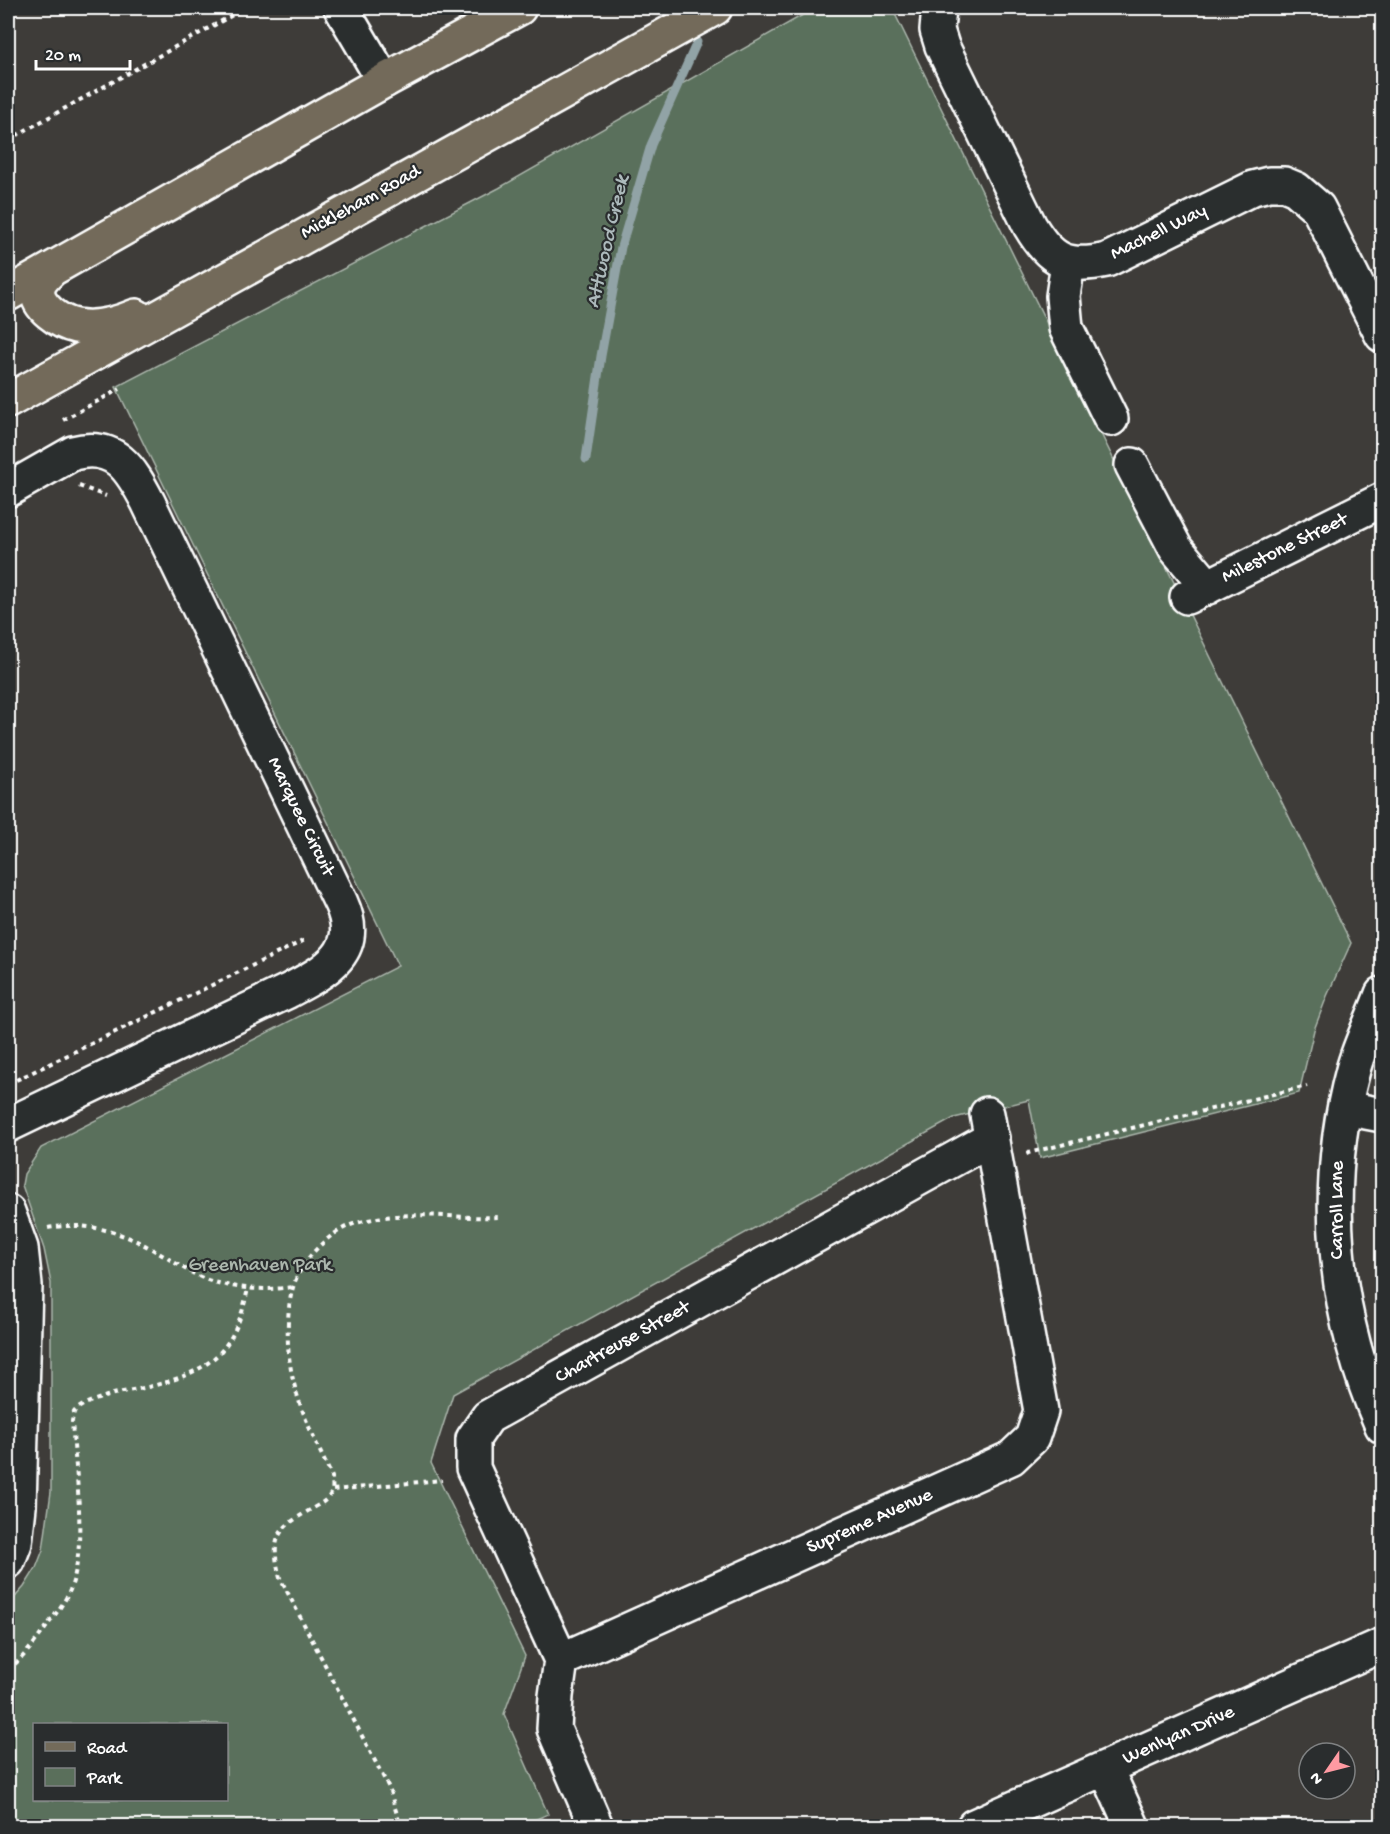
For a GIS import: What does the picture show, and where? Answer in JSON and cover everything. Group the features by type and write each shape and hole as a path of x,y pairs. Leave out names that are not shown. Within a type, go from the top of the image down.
{"main road":[{"path":"8,294 384,81 519,8"},
{"name":"Mickleham Road","path":"8,400 715,8"},
{"path":"51,270 38,288 42,303 55,316 77,326 114,325 239,272"}],"street":[{"path":"341,8 384,81"},
{"path":"939,8 938,30 942,46 1030,226 1045,249 1068,263 1063,296 1066,328 1111,418"},
{"name":"Machell Way","path":"1068,263 1089,264 1107,260 1252,188 1269,184 1284,184 1296,189 1318,208 1383,334"},
{"name":"Marquee Circuit","path":"8,490 73,453 81,451 98,451 111,455 130,470 148,501 347,916 349,925 347,941 339,957 316,976 8,1125"},
{"name":"Milestone Street","path":"1132,465 1198,592 1383,500"},
{"name":"Carroll Lane","path":"1383,994 1353,1069 1338,1147 1334,1200 1341,1292 1348,1327 1361,1371 1383,1426"},
{"path":"1345,1108 1383,1115"},
{"name":"Chartreuse Street","path":"561,1660 473,1468 472,1439 488,1417 989,1126"},
{"name":"Supreme Avenue","path":"561,1660 1011,1458 1032,1438 1041,1411 989,1126"},
{"path":"8,1562 18,1529 25,1285 21,1248 12,1225"},
{"name":"Wenlyan Drive","path":"974,1827 1383,1645"},
{"path":"561,1660 554,1730 596,1827"},
{"path":"1106,1769 1132,1827"}],"path":[{"path":"8,140 245,8"},
{"path":"78,486 107,496"},
{"path":"8,1084 308,939"},
{"path":"1030,1161 1028,1153 1307,1086"},
{"path":"399,1821 390,1788 280,1578 276,1561 275,1546 280,1533 288,1523 326,1501 333,1490 332,1477 308,1424 291,1378 287,1335 292,1287 303,1265 323,1243 360,1222 411,1214 500,1217"},
{"path":"12,1225 35,1230 73,1225 96,1227 127,1236 206,1279 248,1288 292,1287"},
{"path":"8,1670 32,1648 65,1600 74,1578 78,1542 78,1512 72,1420 74,1412 85,1404 114,1394 170,1380 218,1357 238,1325 248,1288"},
{"path":"333,1490 452,1478 473,1468"}],"green space":[{"name":"Greenhaven Park","path":"815,8 892,8 1351,943 1314,1030 1299,1093 1040,1158 1029,1100 954,1118 453,1394 431,1463 525,1656 504,1714 548,1814 521,1826 8,1826 8,1605 24,1587 36,1568 43,1550 51,1492 51,1283 44,1249 22,1185 24,1174 41,1148 398,966 116,387 499,188"}],"waterway":[{"name":"Attwood Creek","path":"586,459 601,356 621,247 651,145 697,42"}]}
